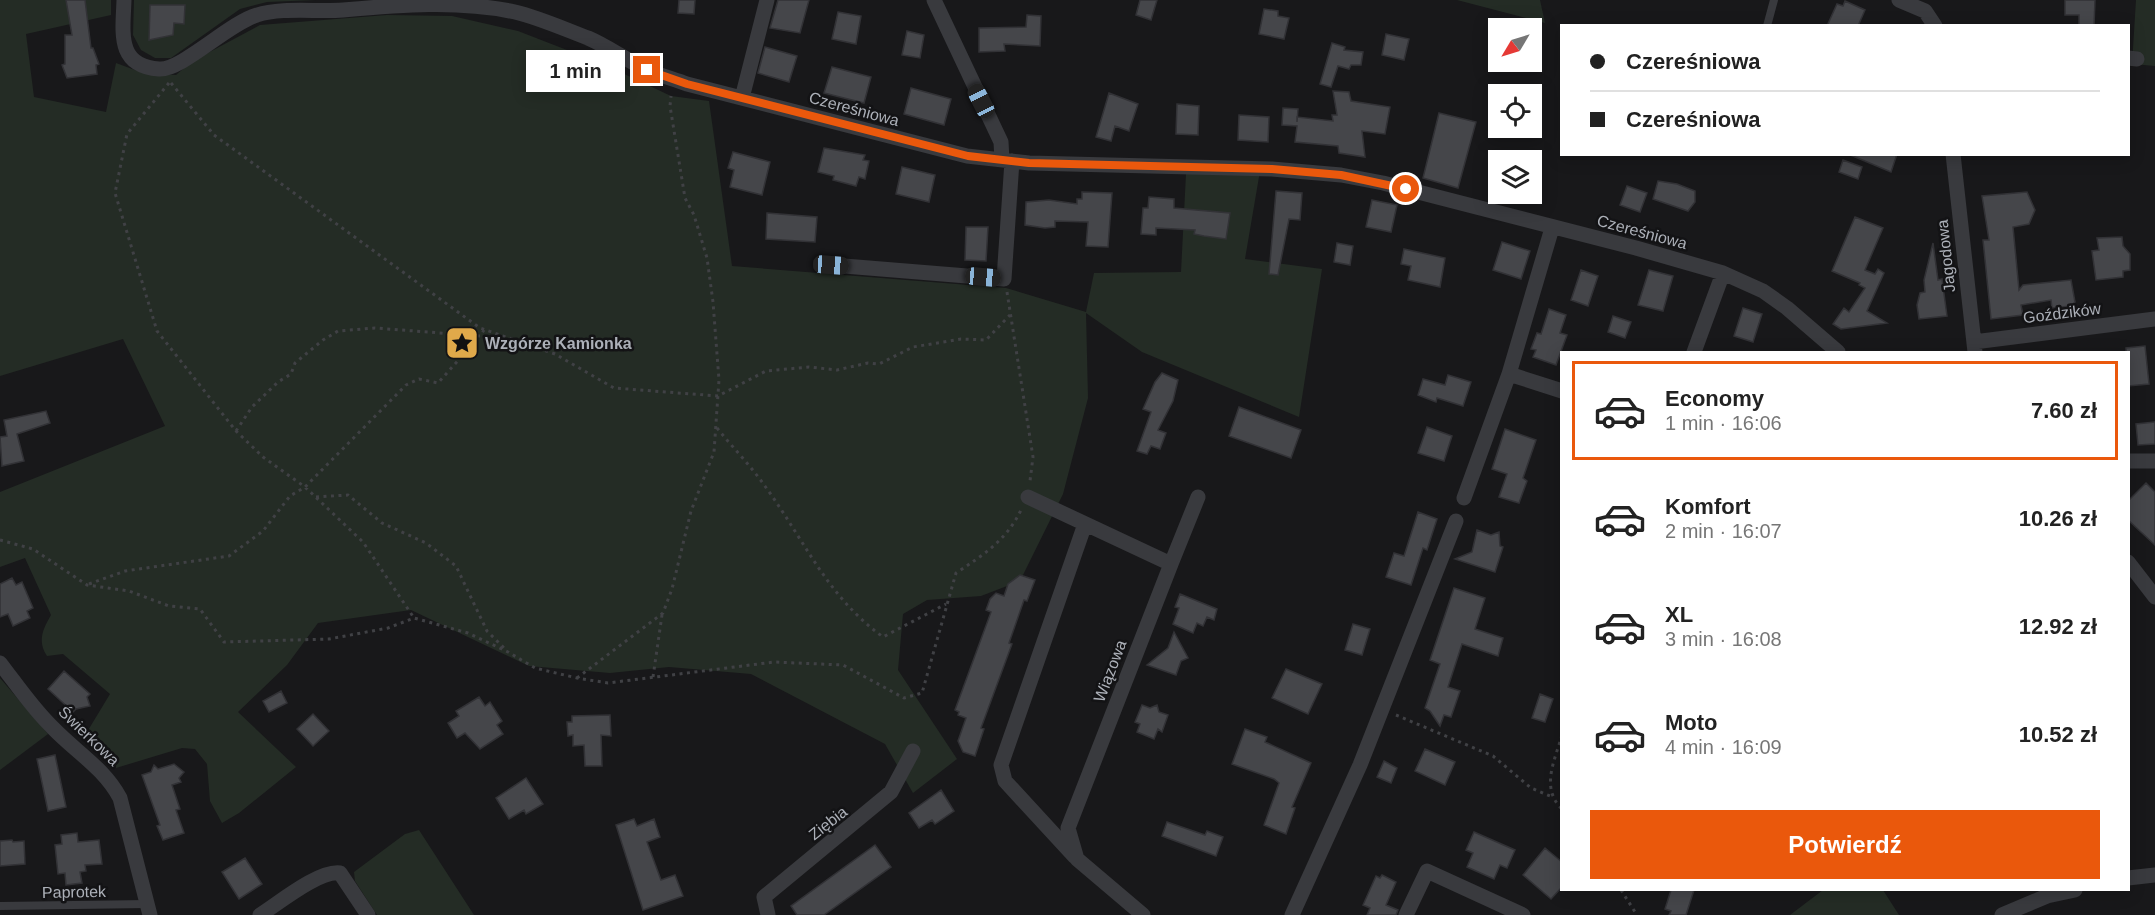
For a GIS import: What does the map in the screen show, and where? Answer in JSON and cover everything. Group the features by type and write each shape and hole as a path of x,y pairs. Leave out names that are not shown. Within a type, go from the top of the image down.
{"street":[{"path":"124,0 123,37 126,52 134,61 172,74"},
{"path":"742,98 767,0"},
{"path":"831,265 1004,279 1007,160 1001,142 934,0"},
{"path":"1899,0 1925,11 1934,24"},
{"name":"Czereśniowa","path":"172,74 218,34 257,14 435,3 488,7 542,20 591,39 647,70 673,79 968,156 1007,160 1272,169 1341,175 1451,199 1723,273 1763,291 1787,308 1837,351"},
{"name":"Jagodowa","path":"1953,156 1974,347"},
{"path":"1464,498 1509,374 1551,228"},
{"path":"1694,351 1723,273"},
{"name":"Goździków","path":"1974,347 2155,319"},
{"path":"1509,374 1560,391"},
{"path":"2130,461 2155,461"},
{"path":"1028,497 1171,564"},
{"name":"Wiązowa","path":"1077,859 1068,828 1198,497"},
{"path":"1292,915 1382,709 1456,521"},
{"path":"1085,524 1001,765 1005,781 1077,859 1143,915"},
{"path":"2130,565 2155,597"},
{"name":"Świerkowa","path":"0,663 52,728 104,773 113,784 120,798 149,910"},
{"name":"Ziębia","path":"768,915 764,897 891,792 913,751"},
{"path":"260,915 322,876 335,872 340,873 368,915"},
{"path":"1406,915 1427,872 1523,915"},
{"path":"2130,878 2155,875"},
{"path":"2002,915 2047,896 2070,891"}],"lane":[{"path":"1768,24 1774,0"},
{"name":"Paprotek","path":"0,906 149,910"}],"path":[{"path":"414,618 363,542 316,496 263,457 236,431 158,331 115,193 127,134 172,74 214,135 392,267 484,330 555,354 614,387 718,396 766,371 809,367 837,370 868,363 879,364 913,347 961,339 986,340 1010,315"},
{"path":"653,677 663,613 672,589 691,511 714,452 717,428 718,396 714,313 707,258 694,214 685,198 670,106 673,79"},
{"path":"0,540 33,549 87,585 129,591 169,606 200,609 224,642 330,639 388,628 414,618 468,633 535,668 577,678 608,683 774,662 843,665 904,698 922,693 956,573 993,549 1012,530 1028,497 1033,457 1004,279"},
{"path":"236,431 252,407 278,382 291,374 295,363 338,331 375,328 480,336"},
{"path":"87,585 125,571 229,556 262,531 290,496 305,487 406,385 419,379 438,383 484,330"},
{"path":"717,428 767,488 813,563 838,598 859,620 883,637 947,603"},
{"path":"316,496 348,495 382,524 426,543 456,566 487,631 508,652"},
{"path":"577,678 663,613"},
{"path":"1382,709 1493,756 1531,788 1550,796 1560,806"},
{"path":"1550,796 1551,772 1560,742"},
{"path":"1622,891 1637,915"}],"shaded area":[{"path":"0,0 111,0 111,15 26,34 34,97 106,112 116,63 143,73 176,75 191,62 260,25 387,15 452,16 518,31 603,64 671,96 709,101 732,266 1006,288 1086,312 1094,273 1181,272 1186,174 1260,171 1245,259 1322,269 1299,417 1142,352 1086,313 1088,398 1063,494 1020,581 981,596 927,600 903,614 898,670 957,759 913,793 885,744 751,674 669,667 610,673 529,666 411,610 318,623 287,665 238,712 296,767 239,813 222,823 210,801 207,764 195,749 182,748 116,768 84,737 110,694 63,654 47,656 42,640 51,615 25,558 0,567 0,492 165,426 123,339 0,376"},
{"path":"134,0 316,0 267,2 240,9 171,58 155,58 141,50 133,35"},
{"path":"1457,0 1540,0 1545,23 1542,22 1542,18 1526,18"},
{"path":"2136,0 2155,0 2155,66 2132,64"},
{"path":"0,678 48,734 0,770"},
{"path":"419,830 474,915 377,915 355,881 354,872 405,834"},
{"path":"1822,891 1884,891 1899,915 1790,915"}],"building":[{"path":"66,0 85,0 91,48 99,64 96,65 97,74 67,78 62,65 65,64 65,35 72,35"},
{"path":"679,0 695,0 694,14 678,13"},
{"path":"778,0 809,0 800,33 770,28"},
{"path":"1140,0 1157,0 1151,20 1136,15"},
{"path":"2065,0 2095,0 2094,24 2079,24 2079,15 2065,15"},
{"path":"1845,1 1865,10 1859,24 1828,24 1837,4 1843,6"},
{"path":"150,5 185,5 184,24 174,23 173,35 149,40"},
{"path":"1264,9 1278,11 1278,16 1289,18 1284,39 1259,34"},
{"path":"838,12 861,16 856,44 832,39"},
{"path":"1027,15 1041,16 1040,46 1004,44 1005,51 979,52 979,28 1026,27"},
{"path":"907,31 924,35 920,58 902,55"},
{"path":"1386,34 1409,39 1404,60 1382,55"},
{"path":"1332,43 1345,47 1344,50 1363,52 1361,65 1351,65 1349,69 1338,66 1331,87 1320,84"},
{"path":"765,47 797,56 789,82 758,73"},
{"path":"832,67 871,77 864,103 824,93"},
{"path":"911,88 951,99 944,125 904,114"},
{"path":"1333,91 1349,92 1351,101 1390,107 1385,134 1362,131 1365,157 1339,153 1338,146 1295,142 1297,126 1282,125 1283,108 1298,109 1297,117 1333,121 1332,115 1337,115"},
{"path":"1109,93 1138,104 1129,131 1115,126 1111,141 1096,137"},
{"path":"1177,104 1199,106 1198,135 1176,134"},
{"path":"1439,113 1476,122 1458,188 1423,178"},
{"path":"1239,115 1269,117 1268,142 1238,140"},
{"path":"824,148 865,155 863,160 869,161 865,179 859,177 856,186 833,180 834,176 818,172"},
{"path":"733,152 770,162 762,195 730,187 734,170 728,168"},
{"path":"1853,156 1896,156 1891,172"},
{"path":"1843,160 1862,167 1858,179 1839,172"},
{"path":"902,167 935,175 929,202 896,194"},
{"path":"1658,181 1677,184 1695,191 1695,202 1688,211 1653,199"},
{"path":"1627,186 1647,193 1640,212 1620,205"},
{"path":"1276,191 1302,193 1300,220 1289,219 1278,275 1269,274"},
{"path":"1082,192 1112,193 1108,247 1086,246 1088,222 1055,221 1055,227 1045,228 1025,225 1026,202 1049,200 1077,204 1077,199 1082,199"},
{"path":"2027,192 2035,210 2029,224 2013,227 2019,290 2023,285 2071,280 2075,302 2071,306 2052,308 2051,300 2021,305 2023,315 1991,319 1983,240 1989,240 1982,196"},
{"path":"1149,197 1174,199 1174,208 1230,213 1226,239 1194,234 1195,230 1156,228 1156,235 1141,234 1143,208 1148,208"},
{"path":"1372,200 1397,205 1391,232 1366,227"},
{"path":"767,213 817,217 815,242 766,239"},
{"path":"1855,217 1883,228 1865,270 1875,274 1878,269 1884,273 1867,311 1887,323 1841,329 1833,324 1844,308 1849,312 1865,288 1859,285 1860,283 1832,271"},
{"path":"966,227 988,227 986,261 965,260"},
{"path":"2122,237 2123,246 2130,254 2130,270 2123,271 2123,277 2096,280 2092,251 2099,250 2097,238"},
{"path":"1502,242 1530,251 1521,279 1493,270"},
{"path":"1337,243 1353,246 1350,265 1334,262"},
{"path":"1933,243 1938,280 1942,279 1947,316 1919,319 1917,305 1920,293 1925,292 1924,280"},
{"path":"1404,249 1445,258 1440,287 1408,280 1411,266 1401,264"},
{"path":"1581,270 1598,276 1588,306 1571,300"},
{"path":"1649,270 1673,276 1663,311 1638,305"},
{"path":"1743,308 1762,314 1753,342 1734,336"},
{"path":"1549,309 1566,315 1560,333 1567,335 1556,365 1533,357 1536,350 1531,349 1537,333 1541,334"},
{"path":"1613,316 1631,322 1625,338 1608,332"},
{"path":"2145,346 2149,384 2130,386 2130,351 2126,351 2126,348"},
{"path":"1162,373 1178,380 1173,401 1158,430 1166,433 1160,449 1151,446 1147,454 1137,451 1151,412 1143,409 1155,382"},
{"path":"1448,375 1471,382 1463,406 1437,398 1436,402 1418,395 1423,379 1445,385"},
{"path":"1239,407 1301,430 1291,458 1229,436"},
{"path":"46,411 50,423 17,434 24,461 2,466 0,437 7,436 4,420"},
{"path":"2155,422 2155,444 2138,445 2136,424"},
{"path":"1427,427 1452,436 1444,461 1418,453"},
{"path":"1505,429 1536,440 1523,478 1527,481 1519,503 1499,497 1507,474 1492,469"},
{"path":"2146,483 2155,492 2155,545 2130,522 2130,499"},
{"path":"1418,512 1437,519 1427,550 1423,548 1411,585 1386,577 1394,553 1404,556"},
{"path":"1477,530 1491,535 1499,532 1500,546 1503,547 1495,572 1455,559 1472,552"},
{"path":"1020,575 1035,580 1027,601 1024,600 1009,643 1012,644 981,728 984,729 975,756 963,752 958,741 966,718 958,715 959,712 955,710 991,612 986,610 990,599 996,593 1004,596 1008,584"},
{"path":"12,578 16,585 22,582 33,608 27,611 30,618 13,626 8,614 0,617 0,584"},
{"path":"1454,588 1485,598 1475,629 1503,638 1498,656 1462,644 1448,687 1460,691 1451,717 1444,715 1440,726 1430,711 1425,708 1440,664 1430,660"},
{"path":"1180,594 1217,609 1214,620 1207,617 1203,626 1197,623 1193,633 1173,624 1179,608 1175,607"},
{"path":"1353,624 1370,629 1362,655 1345,650"},
{"path":"1174,632 1188,658 1181,661 1176,675 1147,665 1168,648"},
{"path":"1286,669 1322,684 1308,714 1272,698"},
{"path":"64,671 90,694 87,697 90,706 76,709 73,712 48,689"},
{"path":"281,691 287,703 269,712 263,701"},
{"path":"1540,694 1553,699 1545,722 1532,718"},
{"path":"479,697 485,706 490,702 502,721 497,725 503,734 480,749 465,733 457,738 448,723 459,716 456,711"},
{"path":"1142,705 1150,708 1157,705 1159,712 1168,715 1162,732 1158,729 1154,739 1137,732 1140,724 1135,722"},
{"path":"313,714 329,731 313,746 297,729"},
{"path":"610,715 611,736 601,735 602,766 585,766 584,745 573,746 573,735 568,736 567,722 572,722 572,716"},
{"path":"1245,729 1267,737 1265,742 1311,763 1292,807 1295,808 1286,834 1264,825 1279,783 1274,779 1232,764"},
{"path":"1425,749 1455,762 1445,785 1415,771"},
{"path":"55,755 66,807 48,811 37,759"},
{"path":"1384,761 1397,768 1391,783 1377,777"},
{"path":"174,764 184,772 179,778 181,782 172,785 180,809 176,810 184,833 163,840 142,775 151,772 154,765 158,769"},
{"path":"526,778 543,804 526,814 524,810 509,819 496,798"},
{"path":"941,790 954,811 935,824 932,820 919,828 909,813"},
{"path":"634,819 637,826 654,819 660,837 647,842 661,880 675,875 683,896 643,910 616,825"},
{"path":"1167,822 1205,835 1207,831 1223,837 1216,856 1162,836"},
{"path":"1474,832 1515,850 1507,868 1500,865 1494,879 1467,867 1473,853 1466,850"},
{"path":"77,833 78,842 99,840 102,864 85,865 86,871 80,872 82,883 66,885 65,873 58,874 55,845 62,844 61,835"},
{"path":"12,840 13,842 24,841 25,864 0,866 0,841"},
{"path":"875,845 891,867 824,915 797,915 791,906"},
{"path":"1545,848 1560,860 1560,889 1551,899 1523,875"},
{"path":"245,858 262,884 239,899 222,872"},
{"path":"1382,875 1396,882 1386,905 1398,910 1396,915 1367,915 1370,908 1363,905 1376,876 1380,878"},
{"path":"1671,891 1694,891 1686,915 1669,915 1671,911 1665,909"}],"place":[{"name":"Wzgórze Kamionka","path":"462,343"}],"route":[{"path":"647,70 687,84 968,156 1029,163 1272,169 1341,175 1406,189"}]}
